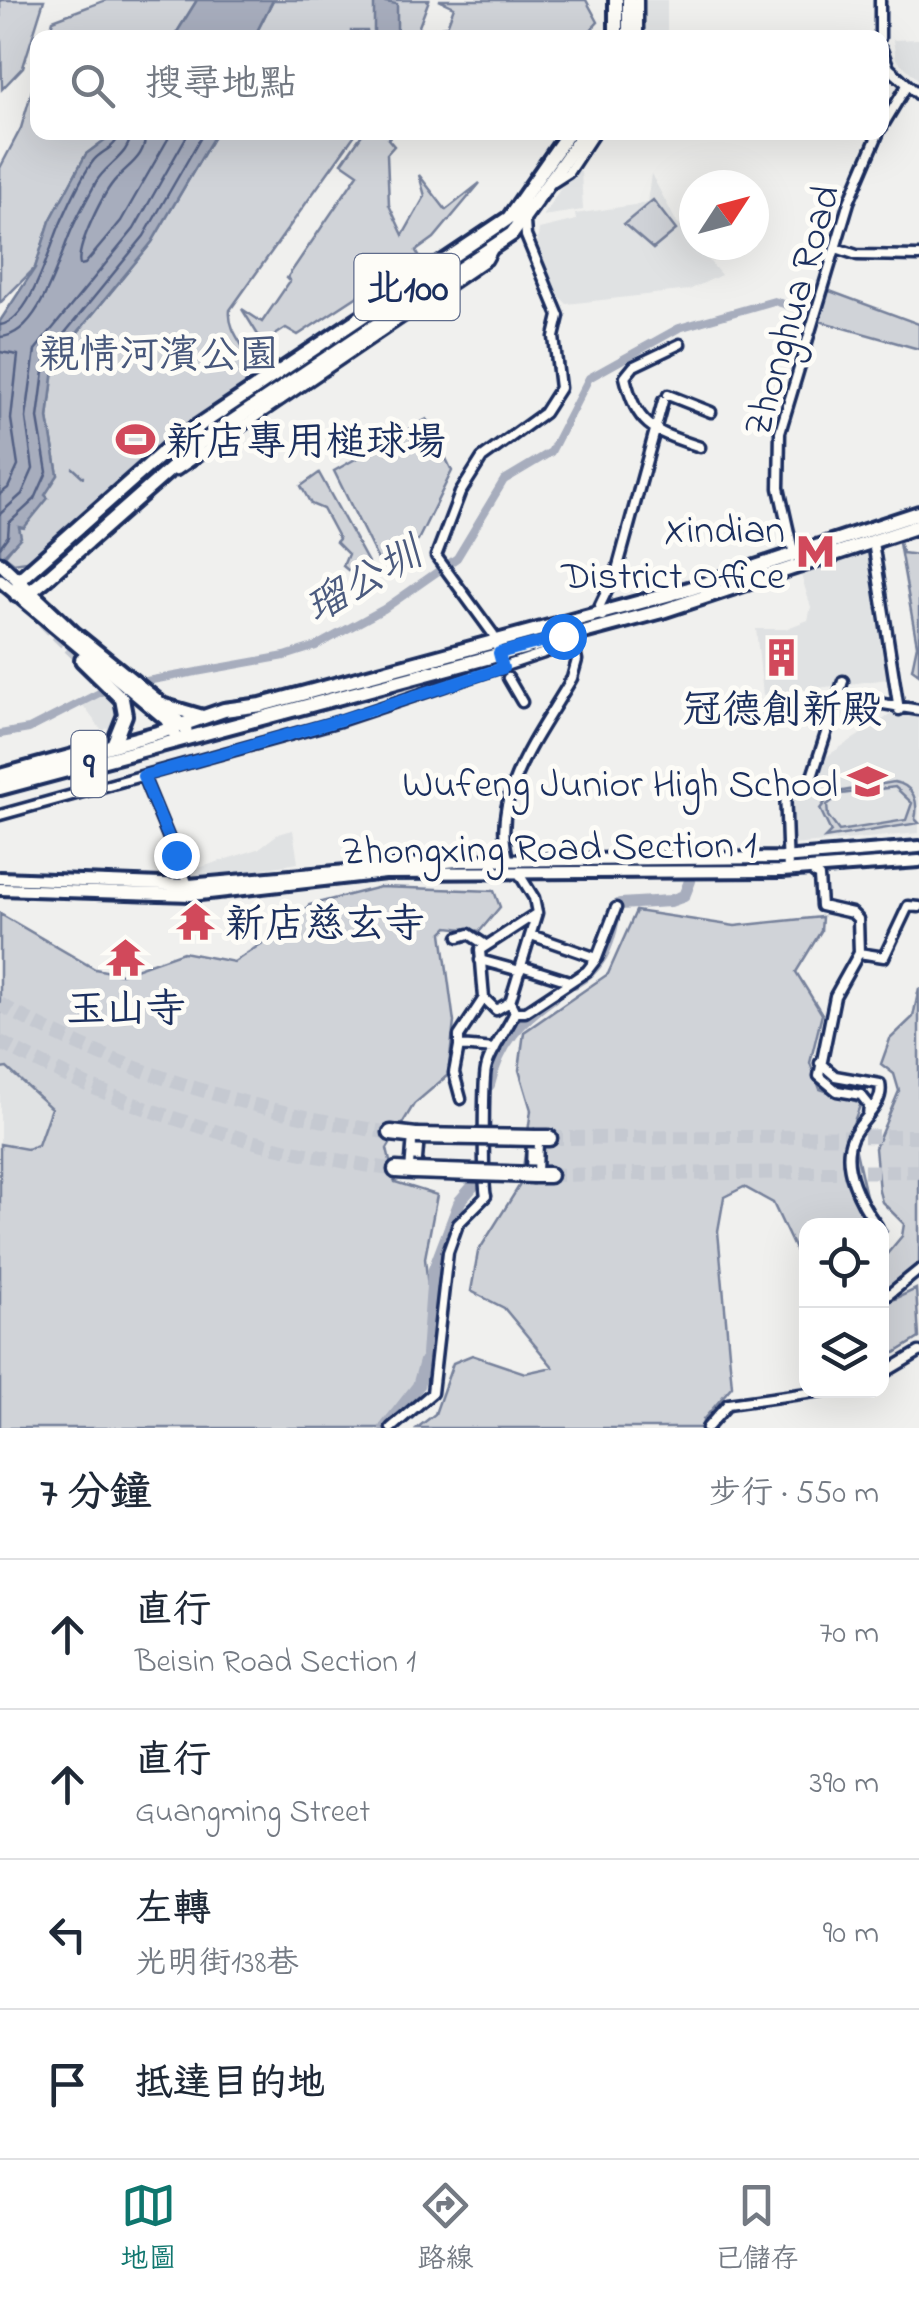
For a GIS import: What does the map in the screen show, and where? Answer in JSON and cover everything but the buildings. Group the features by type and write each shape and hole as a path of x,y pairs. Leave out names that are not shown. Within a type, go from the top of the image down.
{"highway":[{"path":"391,1134 542,1138 542,1175 396,1170"},
{"path":"413,1171 416,1136"}],"main road":[{"path":"616,0 616,30"},
{"path":"629,30 630,0"},
{"name":"北100","path":"13,581 146,465 190,432 498,226 518,208 564,140"},
{"name":"北100","path":"13,581 162,477 200,443 494,247 525,222 580,140"},
{"name":"北100","path":"13,581 218,415"},
{"path":"77,534 190,432"},
{"name":"9","path":"796,561 919,513"},
{"name":"9","path":"0,788 181,733 499,654 570,628 919,526"},
{"path":"13,581 99,663 181,733"},
{"path":"13,581 163,705 181,733"},
{"name":"9","path":"0,776 113,745 181,733 201,716 499,654"},
{"path":"82,660 122,699 125,715 113,745"},
{"path":"99,663 124,692 130,706 128,723 113,745"},
{"path":"163,705 201,716"}],"street":[{"path":"638,0 638,30"},
{"path":"880,0 880,30"},
{"path":"889,61 906,87 919,95"},
{"name":"Zhonghua Road","path":"889,115 906,87"},
{"path":"554,182 568,173 590,140"},
{"name":"Zhonghua Road","path":"796,561 778,488 780,432 849,202 876,140"},
{"path":"499,654 436,556 441,534 482,458 544,412 560,388 554,337 559,316 526,236 525,222"},
{"path":"836,248 856,255 919,256"},
{"path":"680,344 634,366 625,377 634,411 653,431 700,447"},
{"path":"603,620 653,431 666,398 711,412"},
{"path":"873,541 899,710"},
{"path":"0,815 340,720 499,654 565,646 570,628"},
{"path":"391,1428 432,1393 448,1252 458,1224 486,1196 482,1186 486,1160 486,1068 514,1012 510,1002 537,912 534,898 507,859 501,829 506,795 572,678 577,660 570,628"},
{"path":"508,678 522,702"},
{"path":"788,864 785,789 810,786 842,697 844,681"},
{"path":"842,697 899,710 919,710"},
{"path":"181,733 181,765"},
{"path":"143,776 190,890"},
{"name":"Zhongxing Road Section 1","path":"808,863 919,847"},
{"name":"Zhongxing Road Section 1","path":"190,890 507,859 788,864"},
{"name":"Zhongxing Road Section 1","path":"0,884 190,890 385,874 919,861"},
{"path":"808,863 819,877 822,906 842,910 858,919 860,953 835,996 831,1034 819,1076 826,1086 862,1095 869,1105 868,1116"},
{"path":"860,953 884,957 908,906 919,908"},
{"path":"514,1012 525,1012 587,971 597,958 616,908"},
{"path":"510,1002 496,1010 484,998 480,960 484,944 537,912"},
{"path":"459,937 469,934 484,944"},
{"path":"531,935 597,958"},
{"path":"480,960 569,981"},
{"path":"461,1099 454,1074 458,1036 484,998"},
{"path":"459,1046 496,1049"},
{"path":"820,1063 835,1076 880,1084 879,1100 848,1151 860,1204 870,1218"},
{"path":"889,1294 919,1270"},
{"path":"889,1370 919,1352"},
{"path":"707,1428 728,1404 799,1394"}],"shaded area":[{"path":"642,0 667,0 667,30 641,30"},
{"path":"919,39 919,80 896,59 893,40"},
{"path":"573,169 581,171 583,210 543,216"},
{"path":"651,174 679,225 679,260 708,260 721,275 689,290 567,304 558,295 537,244 539,229 576,220 575,214 647,203"},
{"path":"868,551 888,679 763,695 756,629 785,629 808,620 811,607 801,575"},
{"path":"110,689 121,701 121,721 102,731 82,704"},
{"name":"Wufeng Junior High School","path":"896,711 919,712 919,833 793,845 787,793 813,788 824,758"},
{"path":"293,830 298,863 193,880 189,871 258,849 278,834"},
{"path":"7,1068 51,1108 38,1145 27,1149 0,1144 0,1069"}],"green space":[{"path":"0,0 44,0 35,30 30,30 23,67 2,89"},
{"path":"106,0 197,0 178,30 50,30 53,20"},
{"path":"273,0 429,0 418,30 258,30"},
{"path":"439,0 586,0 598,22 591,30 430,30 447,26 454,7"},
{"path":"30,97 30,140 105,140 86,154 50,221 35,268 0,303 0,168 21,128"},
{"name":"親情河濱公園","path":"212,140 351,140 230,310 233,329 251,363 252,383 33,560 14,563 5,556 20,537 17,525 58,475 48,418 55,360 152,242"},
{"path":"358,140 389,140 394,146 387,154 389,205 403,235 425,196 419,175 446,210 480,183 434,238 416,251 419,256 298,335 286,328 263,343 242,309 262,322 358,174 342,163"},
{"path":"653,200 676,230 653,249 624,224"},
{"path":"827,290 919,324 919,349 819,321"},
{"path":"427,419 452,471 418,540 380,564 334,471"},
{"path":"319,473 370,566 354,575 343,566 348,554 336,542 339,539 323,509 311,504 301,486"},
{"path":"899,543 903,553 919,555 919,674 912,669 917,645"},
{"path":"901,784 914,795 915,819 919,823 825,838 831,832 820,809 832,793","holes":["895,787 912,803 906,820 839,831 828,816 827,805 841,794"]},
{"path":"380,887 494,891 500,907 480,931 448,927 442,933 454,1022 448,1075 414,1104 387,1149 395,1182 437,1195 425,1258 428,1372 382,1428 0,1428 0,1144 27,1149 38,1145 51,1108 7,1068 0,1069 0,914 95,969 121,974 183,952 234,962 294,922 309,905"},
{"path":"636,911 735,926 822,917 821,931 796,972 822,1014 810,1063 820,1089 861,1103 851,1129 867,1200 879,1218 799,1218 799,1258 773,1203 744,1187 724,1197 718,1231 732,1386 703,1420 703,1428 417,1428 435,1414 453,1363 472,1355 525,1373 553,1367 504,1308 471,1291 478,1252 521,1183 531,1110 519,1070 524,1032 608,974"},
{"path":"919,988 919,1269 889,1288 889,1252 902,1236 904,1224 882,1202 879,1191 875,1148 899,1091 894,1074 881,1064 890,1039 913,1017"},
{"path":"916,1289 919,1338 889,1357 889,1308 889,1302"}],"water":[{"path":"197,0 273,0 258,30 178,30"},
{"path":"374,0 397,4 397,30 374,30"},
{"path":"105,140 212,140 152,242 55,360 48,418 58,475 45,495 48,498 24,528 19,527 21,537 0,559 0,321 35,268 50,221 86,154"}],"waterway":[{"name":"瑠公圳","path":"141,682 285,656 316,646 384,609 457,558 504,480 551,452 589,378 679,328 774,301 803,310"},
{"path":"73,468 83,477"},
{"name":"瑠公圳","path":"0,734 29,729 107,689"},
{"path":"620,904 670,901 684,896 690,881"},
{"path":"574,983 601,956 614,919"},
{"path":"489,1085 498,1057 512,1034 553,997"},
{"path":"427,1355 433,1272 460,1201 473,1186"},
{"path":"385,1428 418,1386 425,1361"}],"tunnel":[{"path":"43,622 82,660"},
{"path":"0,1004 140,1070 291,1114 391,1133"},
{"path":"0,1042 95,1088 192,1124 292,1151 396,1170"},
{"path":"549,1138 919,1136"},
{"path":"549,1175 919,1171"}],"place":[{"name":"新店專用槌球場","path":"136,440"},
{"name":"Xindian District Office","path":"815,551"},
{"name":"冠德創新殿","path":"782,658"},
{"name":"Wufeng Junior High School","path":"868,782"},
{"name":"新店慈玄寺","path":"195,922"},
{"name":"玉山寺","path":"126,957"}],"route":[{"path":"176,855 143,776 394,704 503,668 499,653 563,636"}]}
